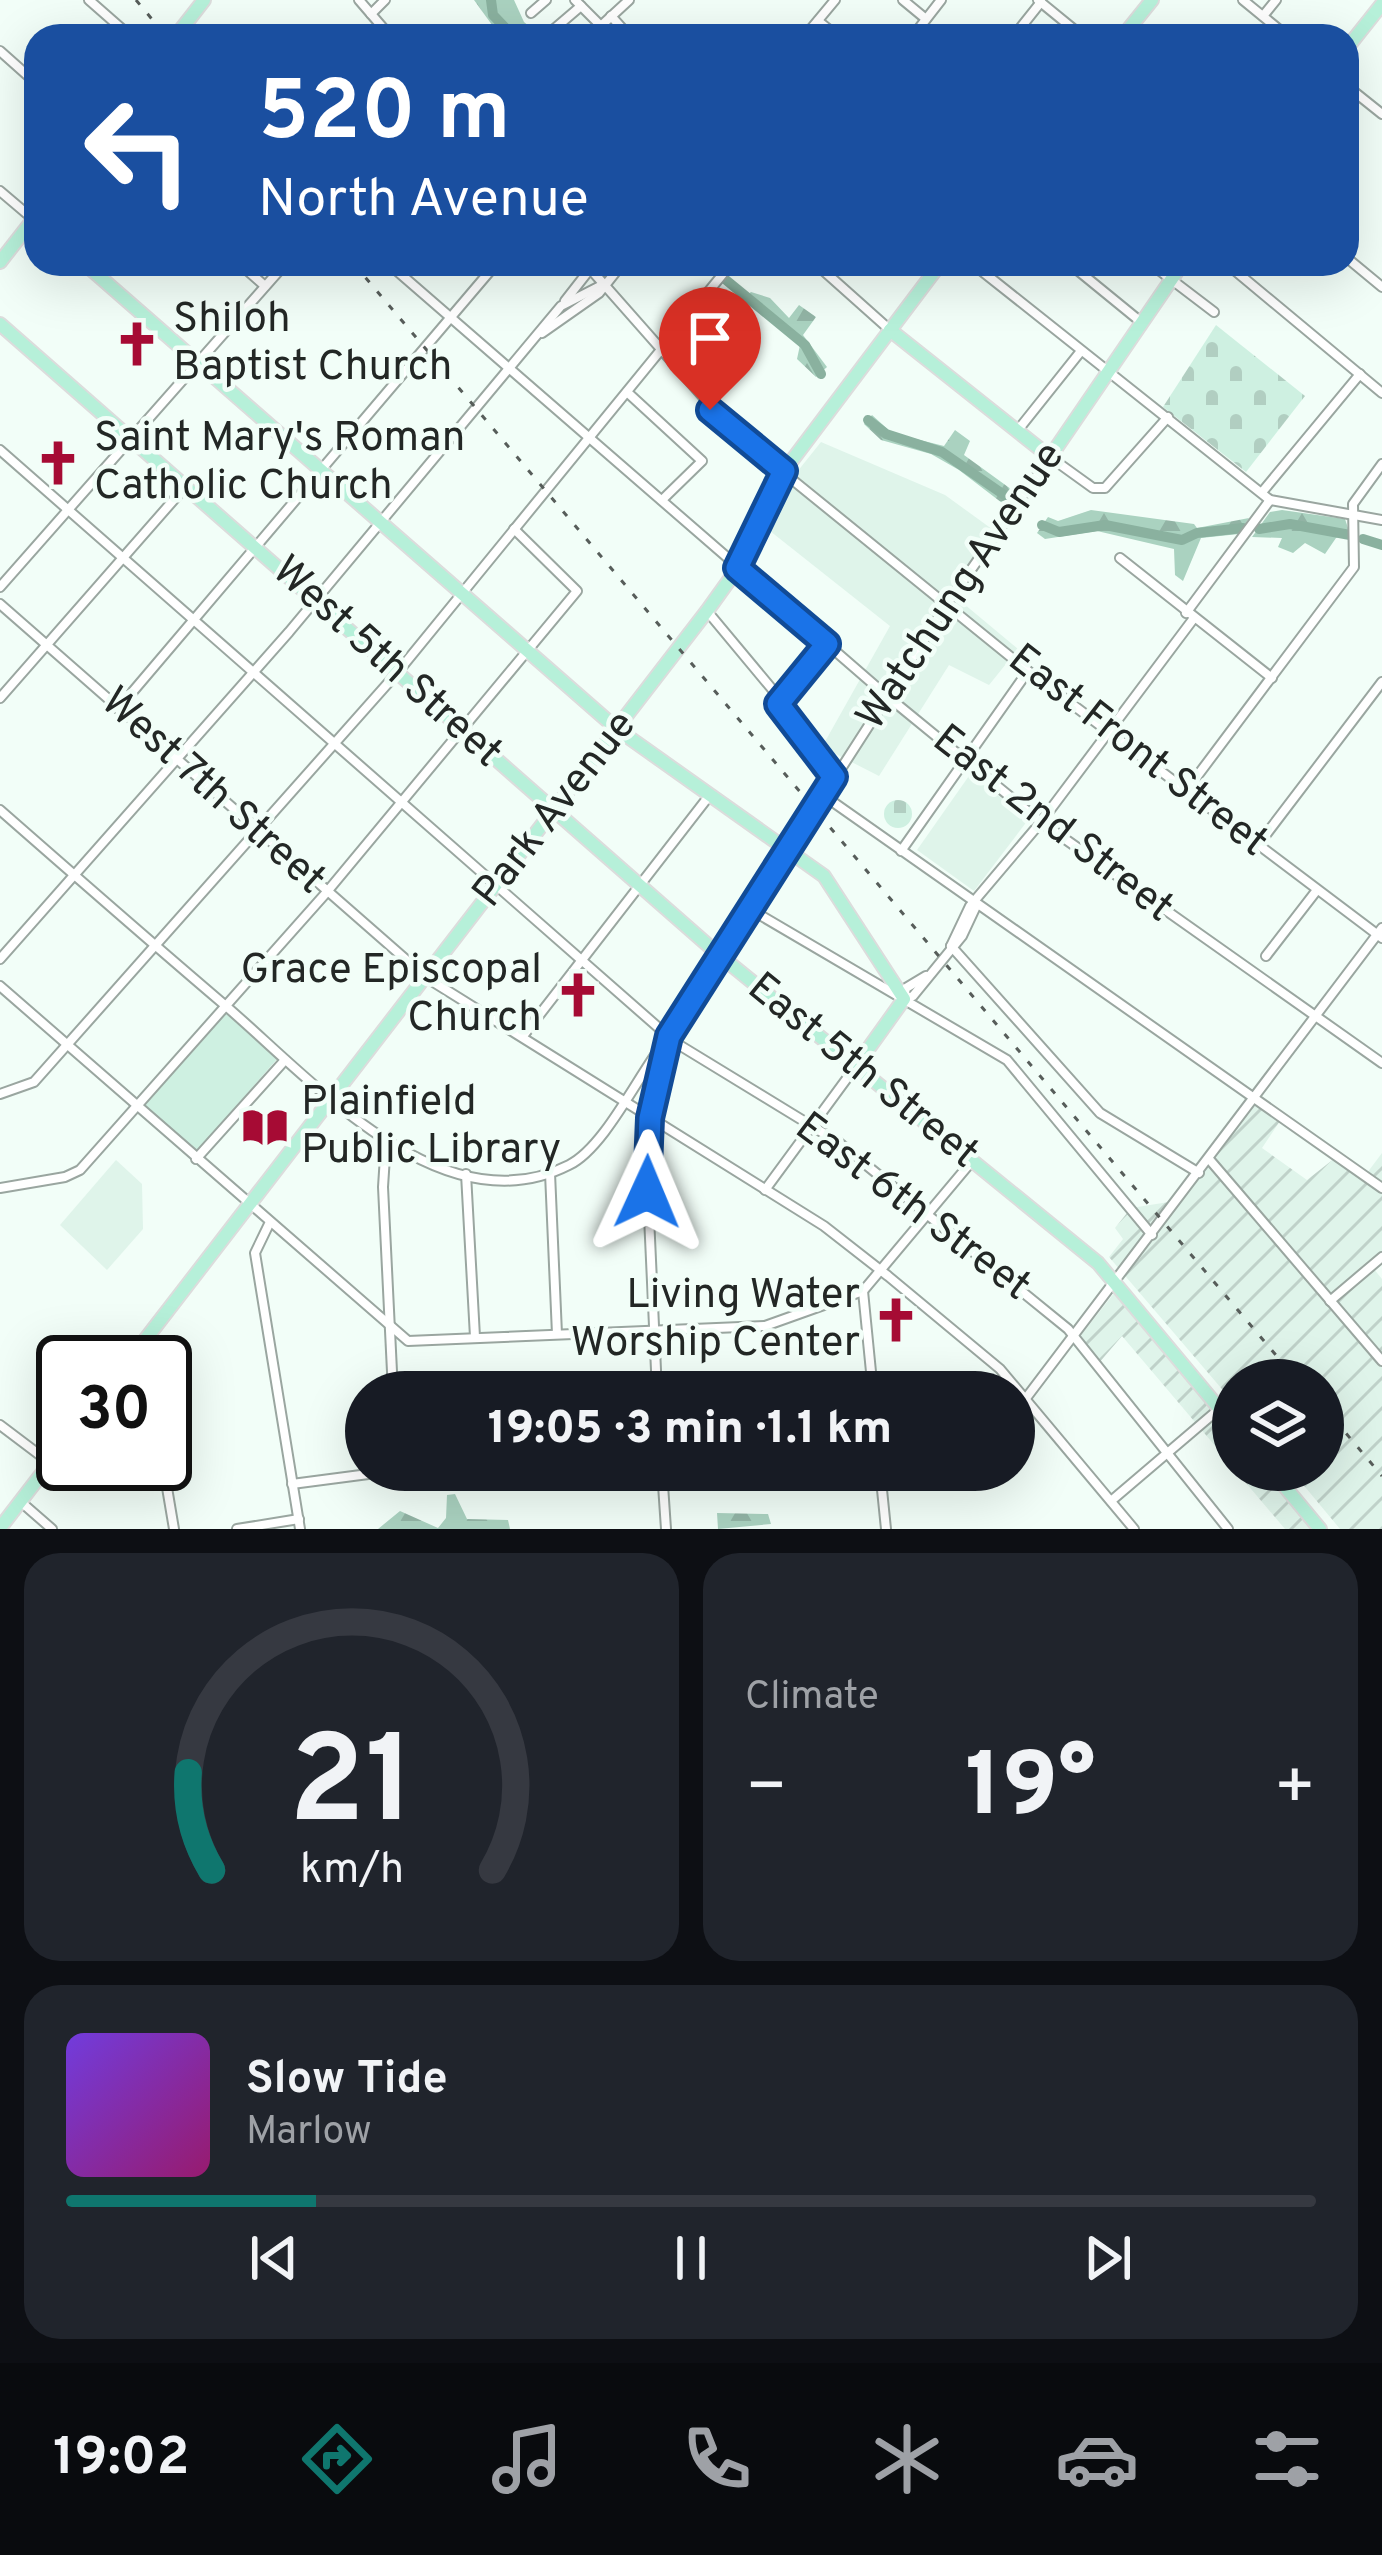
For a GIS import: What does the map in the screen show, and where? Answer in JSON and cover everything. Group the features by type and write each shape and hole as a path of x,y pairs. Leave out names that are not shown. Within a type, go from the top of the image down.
{"main road":[{"path":"1133,24 1152,0"},
{"path":"1359,33 1382,4"},
{"path":"0,262 24,233"},
{"path":"99,276 617,729 787,848 836,890 904,999 856,1066"},
{"name":"Park Avenue","path":"149,1335 707,611 737,568 784,471 931,276"},
{"name":"Watchung Avenue","path":"1051,457 1169,278"},
{"name":"West 5th Street","path":"0,324 555,813"},
{"path":"890,330 1051,457"},
{"name":"East 5th Street","path":"555,813 1116,1283 1212,1400"},
{"path":"880,986 890,975"},
{"path":"0,1528 36,1481"},
{"path":"1288,1491 1320,1529"}],"street":[{"path":"88,0 116,24"},
{"path":"359,0 380,24"},
{"path":"371,14 385,0"},
{"path":"531,13 546,0"},
{"path":"603,24 629,0"},
{"path":"815,24 835,0"},
{"path":"903,0 926,19"},
{"path":"922,24 941,0"},
{"path":"1244,0 1273,24"},
{"path":"1263,16 1276,0"},
{"path":"1039,1 1067,24"},
{"path":"611,16 618,24"},
{"path":"818,21 822,24"},
{"path":"0,51 24,72"},
{"path":"0,191 24,210"},
{"path":"254,276 266,286"},
{"path":"0,587 275,276"},
{"name":"East 2nd Street","path":"403,276 737,568 1041,823 1382,1063"},
{"path":"118,709 322,474 485,276"},
{"path":"0,959 316,600 541,334 582,276"},
{"name":"East Front Street","path":"596,276 710,410 1028,671 1380,934"},
{"path":"541,334 612,276"},
{"path":"0,1094 34,1082 397,673 721,276"},
{"path":"829,276 890,330"},
{"path":"988,276 1267,495 1382,520"},
{"path":"1085,276 1141,322"},
{"path":"1166,276 1214,312"},
{"path":"1242,276 1382,393"},
{"path":"561,306 594,285 604,285"},
{"path":"1018,430 1082,351"},
{"path":"904,999 932,973 951,946 964,914 977,904 1109,733 1263,514 1267,495 1360,374"},
{"path":"627,392 702,461 662,500"},
{"path":"1051,457 1093,488 1106,488 1168,417"},
{"name":"East 6th Street","path":"0,450 669,1036 838,1142 1073,1339 1228,1529"},
{"name":"Watchung Avenue","path":"656,1371 646,1150 669,1036 947,604 1051,457"},
{"path":"1186,791 1354,567 1351,511 1382,464"},
{"path":"0,698 186,486"},
{"path":"0,1188 65,1178 88,1161 326,893 577,591 514,529"},
{"path":"1120,558 1272,678"},
{"name":"West 7th Street","path":"0,604 427,978 625,1097 650,1118 824,1226 1002,1371"},
{"path":"707,611 834,777"},
{"path":"778,704 827,644"},
{"path":"901,851 1028,671"},
{"path":"1258,845 1382,682"},
{"path":"823,795 1382,1188"},
{"path":"524,1036 709,796"},
{"path":"0,810 331,1101 386,1141 466,1174 519,1179 550,1173 587,1152 669,1036"},
{"path":"1266,956 1317,890"},
{"path":"748,908 1007,1060 1152,1235"},
{"path":"1035,1389 1380,934"},
{"path":"951,946 1100,1113 1199,1173"},
{"path":"0,986 389,1329 413,1341 765,1326 863,1291 972,1161"},
{"path":"196,1160 285,1060"},
{"path":"765,1190 856,1066"},
{"path":"386,1141 392,1371"},
{"path":"1209,1159 1382,1361"},
{"path":"550,1173 557,1334"},
{"path":"466,1174 475,1337"},
{"path":"237,1529 299,1524 255,1253 259,1235 269,1224"},
{"path":"1330,1301 1382,1257"},
{"path":"863,1291 871,1371"},
{"name":"West 7th Street","path":"1035,1409 1134,1529"},
{"path":"1111,1502 1212,1415"},
{"path":"0,1425 36,1452"},
{"path":"292,1484 345,1477"},
{"path":"168,1491 174,1529"},
{"path":"663,1491 666,1529"},
{"path":"882,1491 886,1529"},
{"path":"20,1502 52,1529"}],"shaded area":[{"path":"821,442 945,495 996,532 958,599 1018,649 989,685 949,665 879,776 822,747 890,626 765,527 777,497"},
{"path":"971,773 1028,820 974,891 917,850"},
{"path":"1250,1101 1280,1121 1262,1148 1307,1180 1335,1158 1364,1177 1382,1153 1382,1251 1369,1263 1382,1279 1382,1529 1340,1529 1308,1491 1344,1491 1344,1359 1212,1359 1212,1377 1109,1257 1123,1239 1115,1228 1131,1208 1175,1201"},
{"path":"116,1160 142,1184 143,1229 107,1270 60,1225"},
{"path":"1115,1292 1212,1407 1212,1442 1122,1336 1098,1364 1081,1335"},
{"path":"1253,1491 1283,1491 1315,1529 1285,1529"}],"green space":[{"path":"474,0 514,0 526,24 491,24"},
{"path":"751,292 770,298 789,318 799,305 816,317 803,335 827,367 816,377 797,359 800,345 744,298"},
{"path":"1216,325 1305,396 1246,472 1163,407"},
{"path":"872,415 892,433 944,446 955,430 970,441 964,455 1015,492 1006,506 931,454 881,440 864,424"},
{"path":"1091,510 1197,528 1249,518 1239,534 1201,538 1183,581 1175,575 1174,549 1097,531 1045,539 1037,533 1048,517 1058,521"},
{"path":"1270,512 1345,519 1349,531 1336,538 1325,554 1305,543 1293,553 1278,547 1282,538 1252,537"},
{"path":"898,800 908,804 912,814 908,824 898,828 888,824 884,814 888,804"},
{"path":"224,1012 278,1058 197,1151 144,1106"},
{"path":"455,1494 467,1519 508,1520 510,1529 378,1529 400,1511 438,1528 446,1518 447,1495"},
{"path":"717,1513 768,1514 771,1524 718,1529"}],"waterway":[{"path":"491,0 493,15 502,24"},
{"path":"726,280 805,345 821,374"},
{"path":"868,420 886,434 942,452 1010,499"},
{"path":"1259,529 1290,524 1350,535"},
{"path":"1042,525 1059,532 1105,525 1182,540 1197,533 1243,528"},
{"path":"1363,539 1382,545"}],"railway":[{"path":"136,0 156,24"},
{"path":"364,276 1279,1359"},
{"path":"1344,1431 1382,1476"}],"place":[{"name":"Shiloh Baptist Church","path":"137,344"},
{"name":"Saint Mary's Roman Catholic Church","path":"58,463"},
{"name":"Grace Episcopal Church","path":"578,995"},
{"name":"Plainfield Public Library","path":"265,1127"},
{"name":"Living Water Worship Center","path":"896,1320"}],"route":[{"path":"647,1192 650,1118 669,1036 834,777 778,704 827,644 737,568 784,471 710,410"}]}
